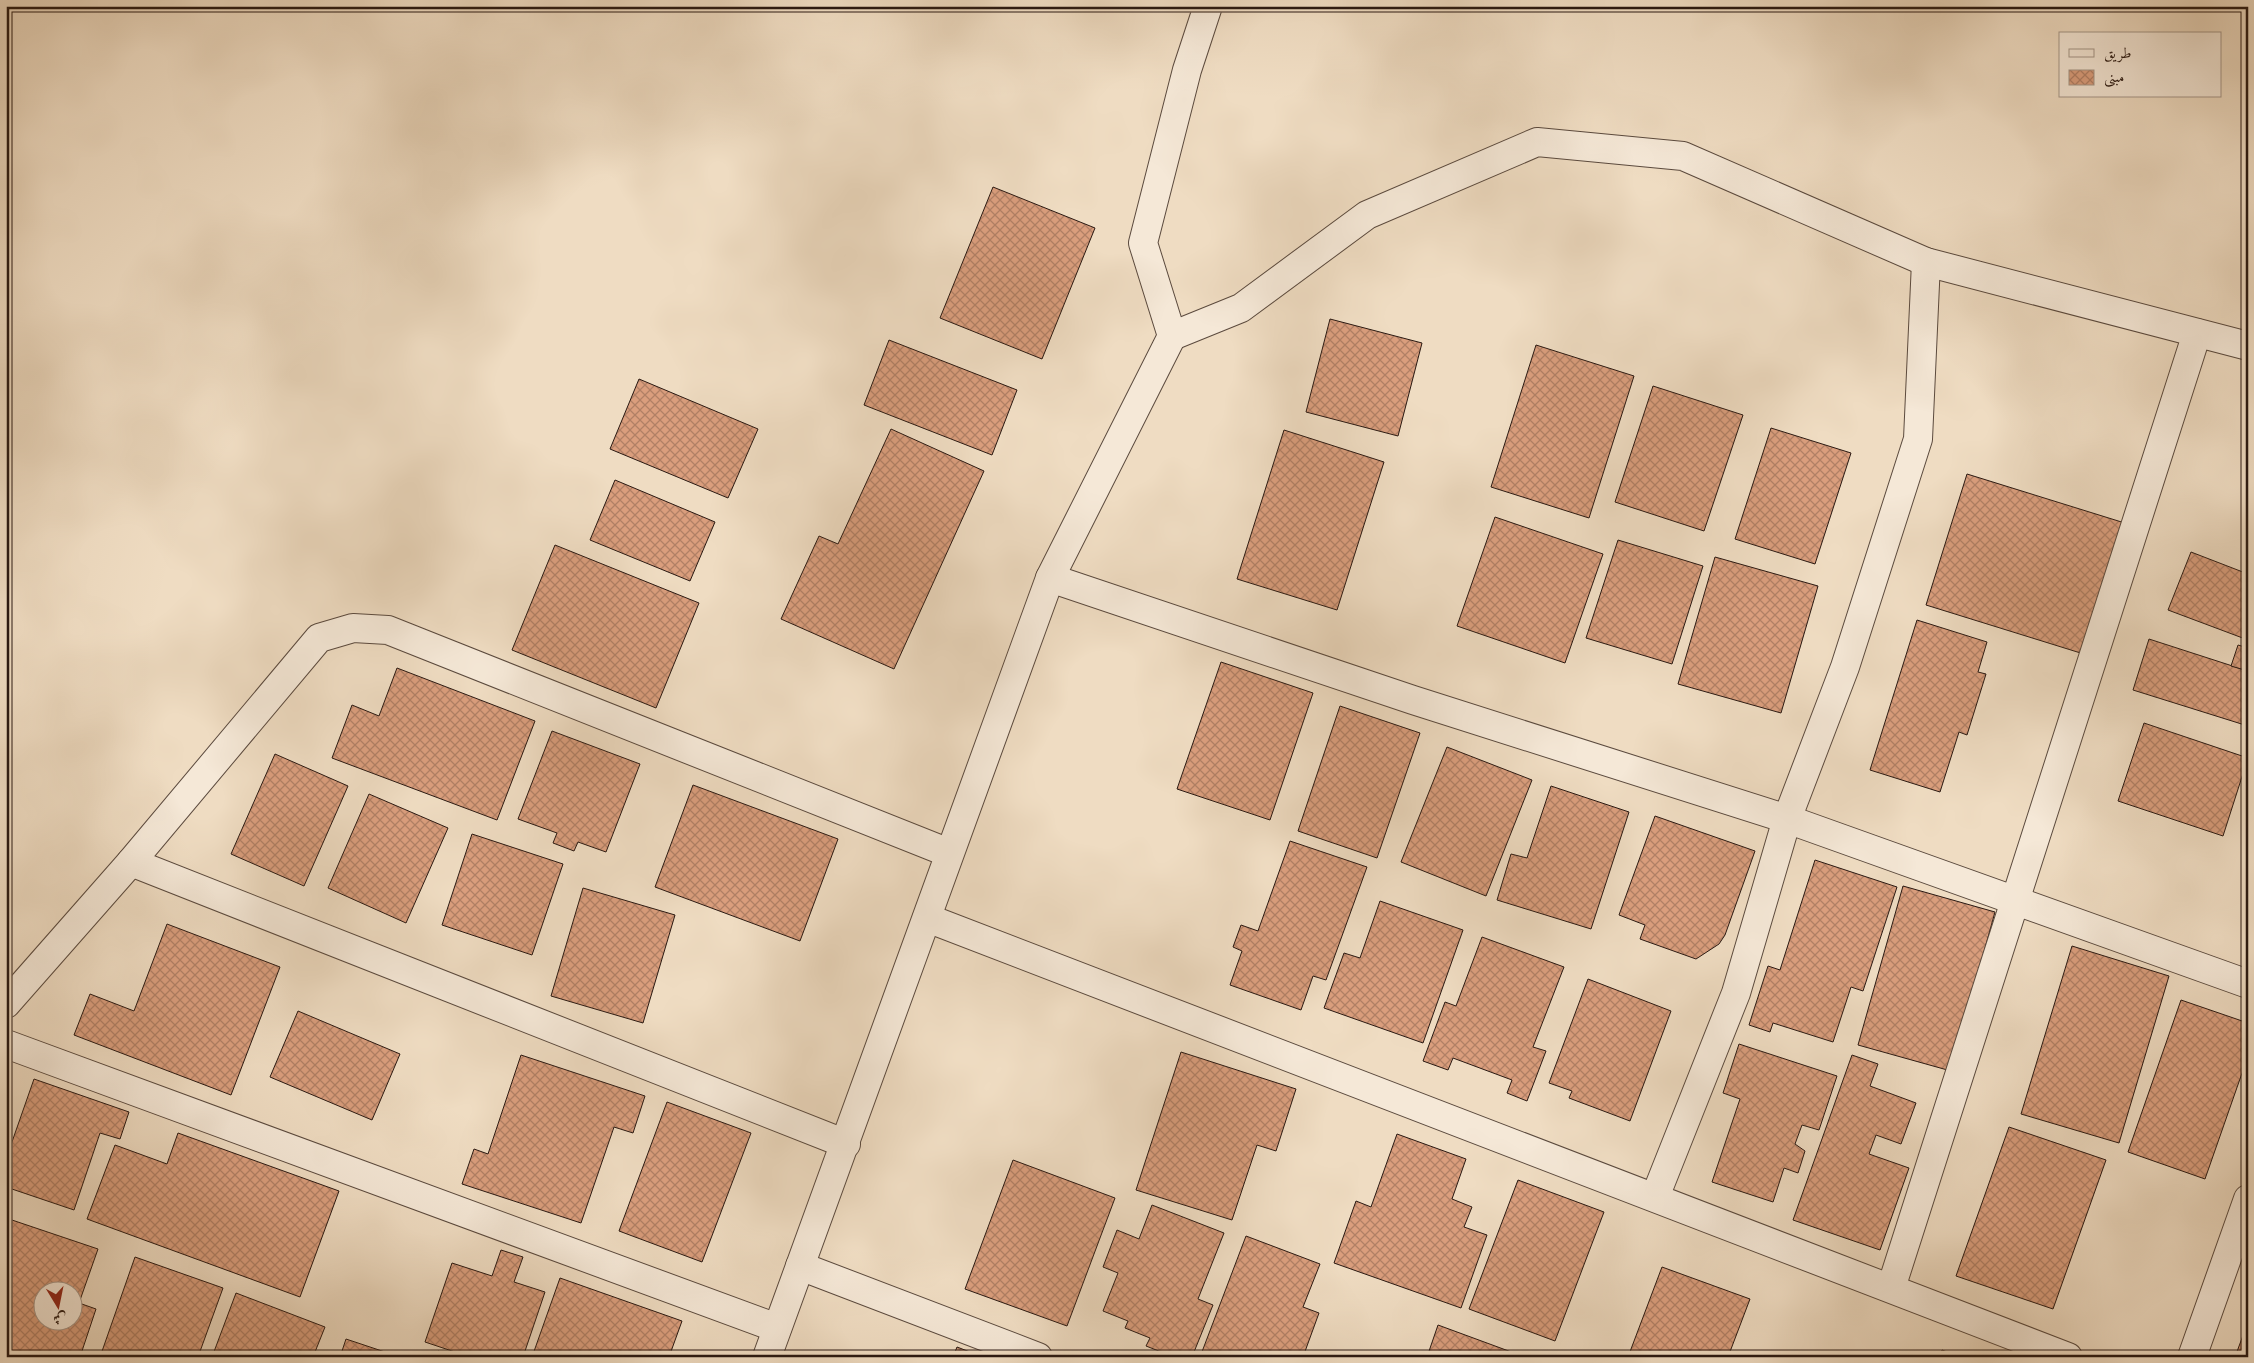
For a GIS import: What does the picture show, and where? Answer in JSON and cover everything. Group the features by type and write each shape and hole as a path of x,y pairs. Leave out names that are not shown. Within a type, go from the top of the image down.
{"street":[{"path":"1172,336 1143,243 1186,70 1208,6"},
{"path":"767,1357 846,1144 949,853 1050,578 1172,336 1241,308 1367,215 1537,142 1683,156 1926,262 2248,346"},
{"path":"1655,1197 1736,993 1787,819 1845,667 1918,439 1926,262"},
{"path":"1891,1288 2197,333"},
{"path":"1050,578 1413,700 1787,819 2248,984"},
{"path":"6,1004 131,862 320,638 353,628 388,630 949,853"},
{"path":"131,862 846,1144"},
{"path":"927,918 2068,1357"},
{"path":"6,1044 777,1328"},
{"path":"2192,1357 2248,1199"},
{"path":"800,1266 1038,1357"}],"building":[{"path":"993,187 1095,228 1042,359 940,318"},
{"path":"1330,319 1422,343 1398,436 1306,412"},
{"path":"889,340 1017,390 992,455 864,405"},
{"path":"1536,345 1634,376 1589,518 1491,487"},
{"path":"639,379 758,429 728,498 610,449"},
{"path":"1653,386 1743,415 1704,531 1615,502"},
{"path":"1771,428 1851,453 1815,564 1735,539"},
{"path":"891,429 984,471 894,669 781,619 819,536 838,544"},
{"path":"1284,430 1384,462 1337,610 1237,579"},
{"path":"1967,474 2128,524 2087,655 1926,605"},
{"path":"615,480 715,522 690,581 590,540"},
{"path":"1495,517 1603,554 1565,663 1457,626"},
{"path":"1618,540 1703,566 1672,664 1586,638"},
{"path":"555,545 699,603 656,708 512,650"},
{"path":"2191,552 2248,574 2248,640 2168,610"},
{"path":"1715,557 1818,586 1781,713 1678,684"},
{"path":"1917,620 1987,642 1978,672 1986,674 1967,735 1959,732 1940,792 1870,770"},
{"path":"2149,639 2248,671 2248,726 2133,690"},
{"path":"2238,645 2248,648 2248,671 2231,666"},
{"path":"1221,662 1313,693 1270,820 1177,789"},
{"path":"397,668 535,721 497,820 332,758 352,705 379,716"},
{"path":"1340,706 1420,733 1377,858 1298,831"},
{"path":"2144,723 2248,758 2223,836 2118,801"},
{"path":"552,731 640,764 606,852 578,842 574,851 553,843 557,833 518,819"},
{"path":"1447,747 1532,780 1486,896 1401,862"},
{"path":"275,754 348,786 304,886 231,854"},
{"path":"693,785 838,839 800,941 655,887"},
{"path":"1551,786 1629,812 1591,929 1497,900 1511,854 1527,858"},
{"path":"369,794 448,828 406,923 328,888"},
{"path":"1655,816 1755,851 1725,935 1719,944 1696,959 1640,939 1645,925 1619,915"},
{"path":"472,834 563,864 532,955 442,925"},
{"path":"1290,841 1367,867 1326,980 1313,976 1301,1010 1230,985 1242,951 1233,947 1241,925 1258,931"},
{"path":"1815,860 1897,887 1863,991 1851,987 1833,1042 1773,1023 1770,1032 1749,1025 1768,966 1780,970"},
{"path":"1903,886 1995,912 1951,1071 1858,1045"},
{"path":"583,888 675,915 643,1023 551,996"},
{"path":"1380,901 1463,930 1423,1043 1324,1008 1344,953 1360,958"},
{"path":"167,924 280,967 231,1095 74,1035 90,994 134,1011"},
{"path":"1482,937 1564,967 1533,1047 1546,1051 1527,1101 1507,1093 1512,1080 1453,1058 1448,1070 1423,1061 1445,1002 1456,1006"},
{"path":"2072,946 2169,976 2119,1143 2021,1114"},
{"path":"1588,979 1671,1011 1630,1121 1569,1098 1572,1091 1549,1083"},
{"path":"2181,1000 2248,1023 2248,1056 2205,1179 2128,1152"},
{"path":"298,1011 400,1054 372,1120 270,1077"},
{"path":"1739,1044 1837,1076 1819,1130 1802,1125 1795,1144 1805,1151 1798,1173 1784,1168 1773,1202 1712,1182 1740,1099 1723,1093"},
{"path":"1181,1052 1296,1089 1276,1151 1257,1145 1232,1220 1136,1190"},
{"path":"521,1055 645,1096 633,1133 614,1127 581,1223 462,1184 474,1149 488,1154"},
{"path":"1852,1055 1878,1064 1870,1086 1916,1103 1901,1144 1876,1135 1869,1154 1909,1168 1880,1250 1793,1220"},
{"path":"34,1079 129,1112 120,1139 100,1133 74,1210 6,1187 6,1159"},
{"path":"667,1102 751,1133 702,1262 619,1231"},
{"path":"2009,1127 2106,1160 2053,1309 1956,1276"},
{"path":"178,1133 339,1191 300,1297 87,1219 115,1145 167,1164"},
{"path":"1397,1134 1466,1159 1452,1199 1472,1207 1464,1227 1487,1235 1461,1308 1334,1263 1356,1201 1371,1207"},
{"path":"1013,1160 1115,1198 1067,1326 965,1289"},
{"path":"1518,1180 1604,1212 1555,1341 1469,1309"},
{"path":"1152,1205 1224,1233 1198,1299 1213,1305 1192,1357 1174,1357 1146,1346 1150,1338 1125,1328 1128,1321 1103,1311 1118,1273 1103,1267 1117,1230 1139,1239"},
{"path":"6,1218 98,1249 82,1294 82,1280 32,1280 32,1330 82,1330 82,1304 96,1309 80,1357 23,1357 6,1351"},
{"path":"1246,1236 1320,1264 1303,1307 1319,1313 1303,1357 1293,1353 1292,1357 1200,1357"},
{"path":"501,1250 523,1257 514,1282 545,1292 523,1357 470,1357 425,1342 452,1263 492,1276"},
{"path":"135,1257 223,1288 198,1357 100,1357"},
{"path":"1662,1267 1750,1299 1728,1357 1628,1357"},
{"path":"560,1278 682,1321 669,1357 532,1357"},
{"path":"236,1293 325,1327 313,1357 212,1357"},
{"path":"2248,1322 2248,1357 2235,1357"},
{"path":"1438,1325 1525,1357 1427,1357"},
{"path":"346,1339 388,1353 387,1357 340,1357"},
{"path":"957,1347 983,1357 953,1357"},
{"path":"1942,1350 1960,1357 1939,1357"},
{"path":"438,1351 455,1357 436,1357"}]}
